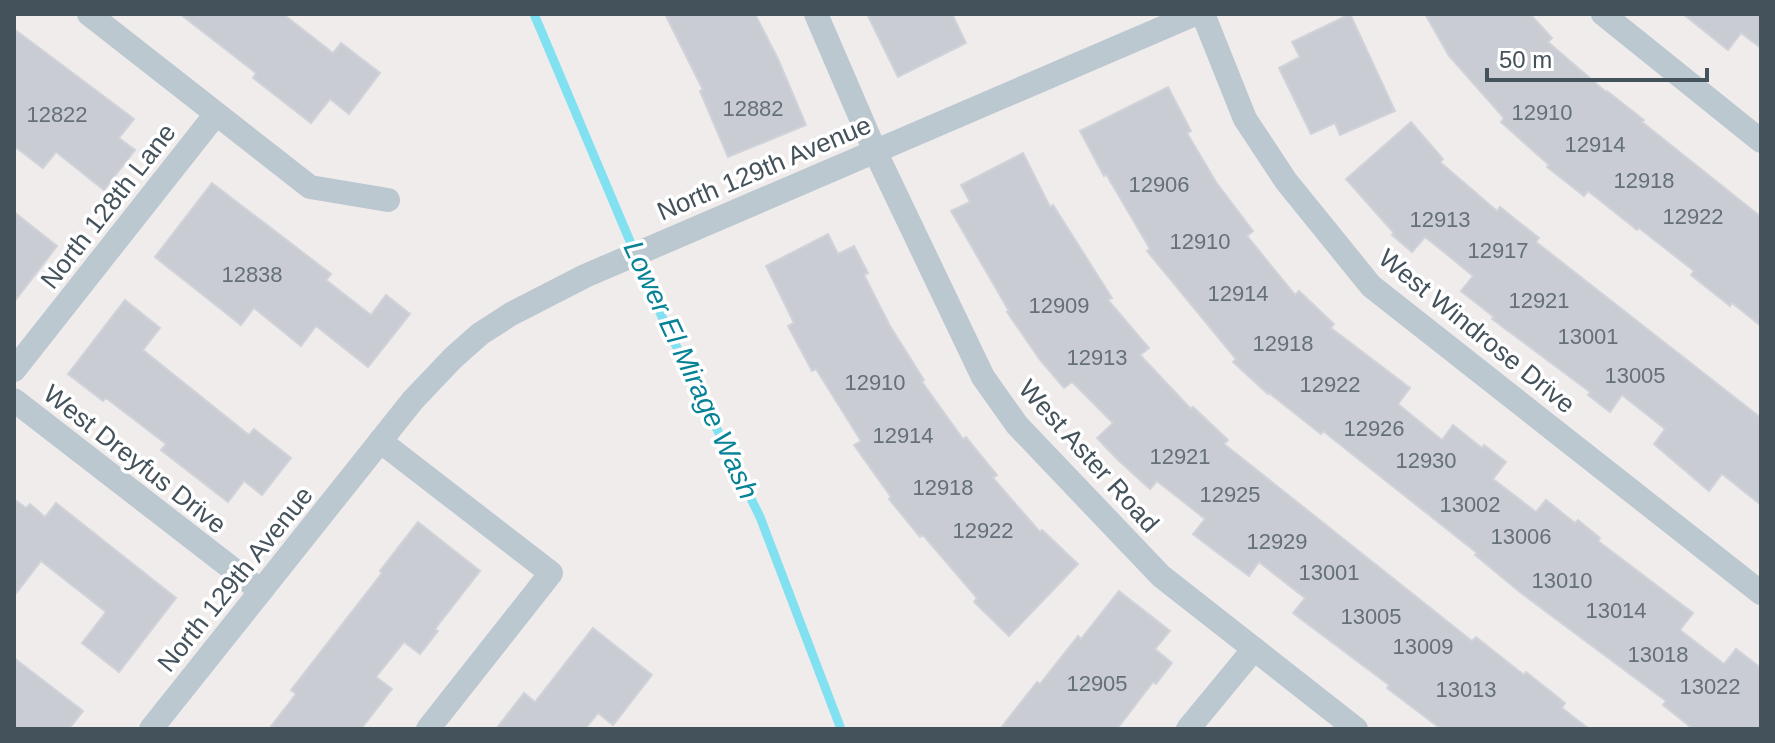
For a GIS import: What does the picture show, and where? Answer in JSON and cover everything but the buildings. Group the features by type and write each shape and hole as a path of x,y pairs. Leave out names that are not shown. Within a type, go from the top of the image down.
{"street":[{"path":"89,14 310,187 388,200"},
{"name":"West Aster Road","path":"816,14 875,151 983,377 1017,425 1161,576 1356,729"},
{"name":"North 129th Avenue","path":"151,729 413,400 480,334 511,314 585,276 1195,14"},
{"name":"West Windrose Drive","path":"1203,14 1245,119 1286,181 1371,286 1761,593"},
{"path":"1603,14 1761,141"},
{"name":"North 128th Lane","path":"14,370 216,114"},
{"name":"West Dreyfus Drive","path":"14,400 261,591"},
{"path":"380,441 551,573 428,729"},
{"path":"1188,729 1254,649"}],"waterway":[{"name":"Lower El Mirage Wash","path":"534,14 662,317 760,517 841,729"}]}
